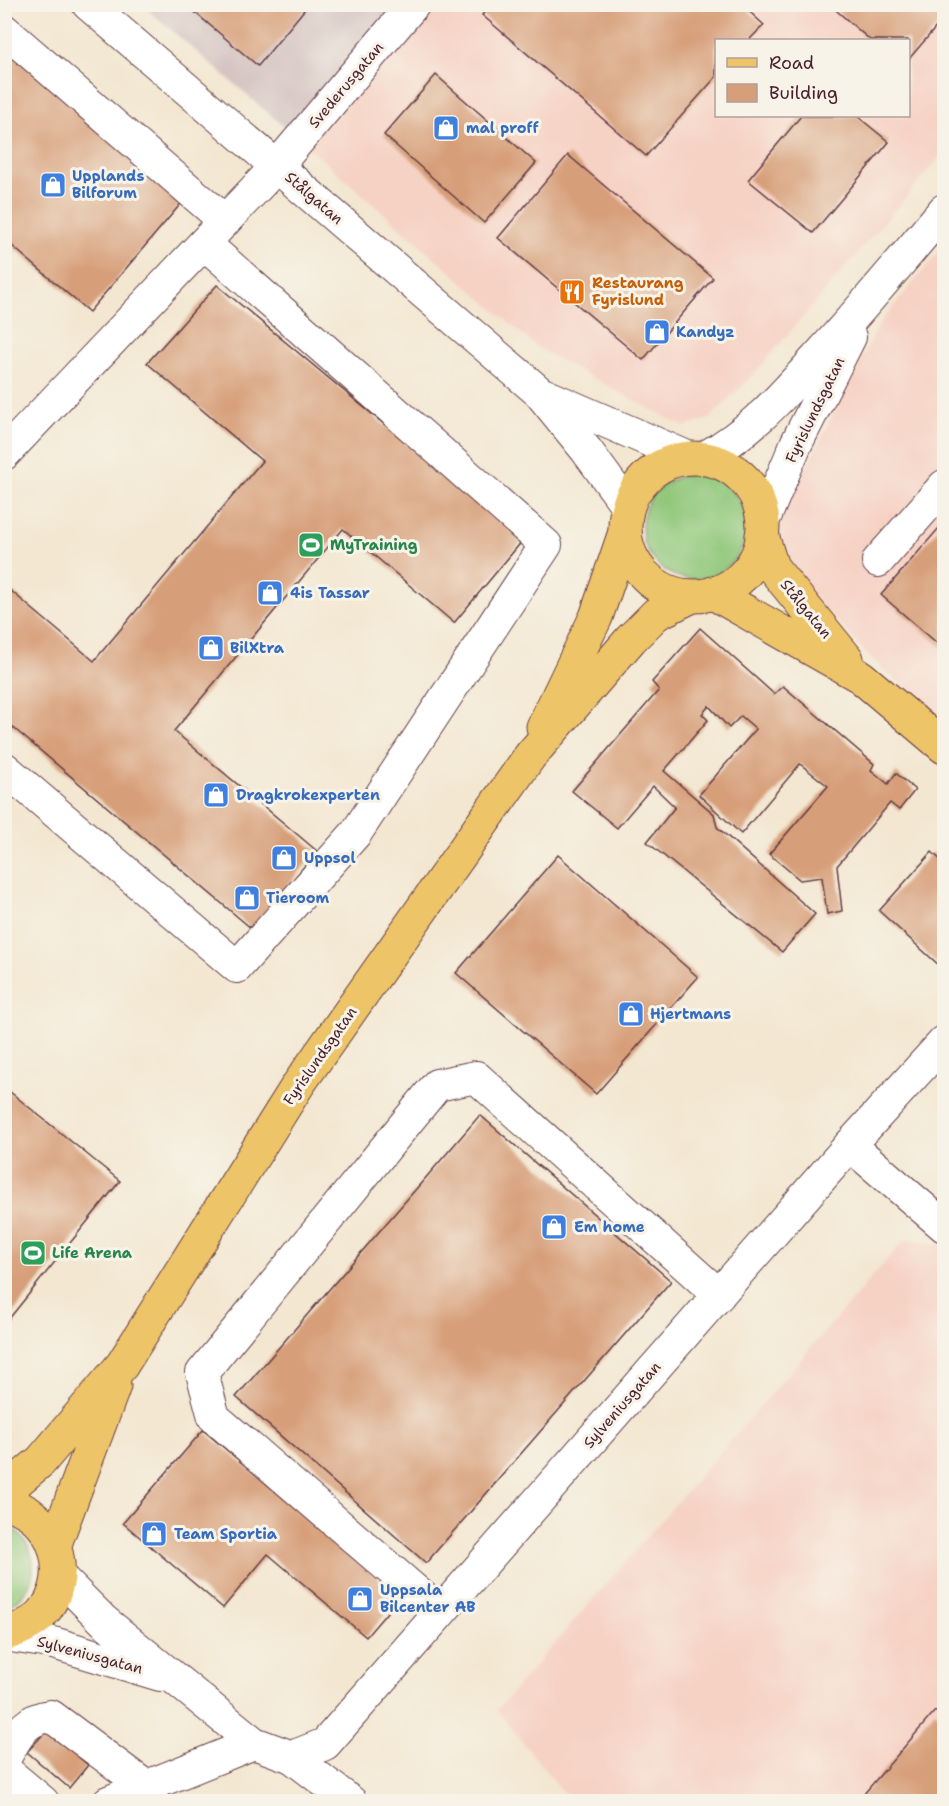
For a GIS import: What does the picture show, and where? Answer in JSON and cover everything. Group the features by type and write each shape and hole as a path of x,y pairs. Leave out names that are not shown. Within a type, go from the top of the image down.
{"main road":[{"path":"696,458 726,465 745,479 758,499 763,529 757,555 747,571 732,585 703,594 672,592 654,583 639,569 630,552 626,519 636,488 650,473 668,462 696,458"},
{"name":"Fyrislundsgatan","path":"530,756 556,694 596,617 626,519"},
{"name":"Stålgatan","path":"763,529 772,567 861,677 945,747"},
{"name":"Stålgatan","path":"703,594 861,677"},
{"name":"Fyrislundsgatan","path":"4,1492 41,1461 122,1365 298,1085 530,756 656,614 703,594"},
{"name":"Fyrislundsgatan","path":"55,1544 122,1365"},
{"path":"4,1503 31,1514 45,1527 55,1544 59,1576 53,1597 41,1615 24,1628 4,1635"}],"street":[{"name":"Stålgatan","path":"88,4 539,392 587,451 626,519"},
{"name":"Svederusgatan","path":"4,454 277,166 414,4"},
{"path":"4,30 546,545 356,833 237,967 4,768"},
{"name":"Fyrislundsgatan","path":"696,458 729,443 761,419 870,299 945,210"},
{"name":"Fyrislundsgatan","path":"763,529 796,444 870,299"},
{"name":"Stålgatan","path":"539,392 696,458"},
{"path":"878,561 942,496"},
{"name":"Sylveniusgatan","path":"292,1757 325,1744 850,1145 945,1042"},
{"path":"440,1612 214,1417 202,1373 437,1084 476,1077 719,1295"},
{"path":"850,1145 945,1226"},
{"name":"Sylveniusgatan","path":"59,1576 104,1622 254,1743 292,1757 351,1802"},
{"name":"Sylveniusgatan","path":"4,1635 50,1642 175,1680"},
{"path":"43,1802 6,1771 4,1760 19,1733 34,1718 51,1716 145,1786"},
{"path":"108,1802 254,1743"}],"shaded area":[{"path":"142,5 414,5 300,140"},
{"path":"414,5 944,5 944,152 759,368 709,419 684,427 539,349 300,140"},
{"path":"944,245 944,721 871,658 789,571 777,514 806,468 880,323"},
{"path":"905,1239 944,1246 944,1801 570,1801 497,1710"}],"green space":[{"path":"694,475 714,479 731,490 742,507 746,527 742,547 731,564 714,575 694,579 674,575 657,564 646,547 642,527 646,507 657,490 674,479"},
{"path":"5,1524 26,1542 33,1566 26,1590 5,1608"}],"building":[{"path":"185,4 309,4 258,66"},
{"path":"492,4 741,4 764,25 750,39 715,39 715,78 646,156 482,15"},
{"path":"829,4 944,4 944,18 910,58 910,39 869,39"},
{"path":"4,46 184,200 89,312 4,239"},
{"path":"436,75 536,163 484,223 384,135"},
{"path":"800,117 858,117 889,142 813,233 748,180"},
{"path":"568,155 713,278 643,360 498,238"},
{"path":"217,285 523,540 454,623 343,529 174,731 317,851 252,929 4,720 4,585 94,661 262,461 147,363"},
{"path":"939,528 944,533 944,649 881,595"},
{"path":"700,628 774,694 783,686 874,764 871,770 888,784 896,773 915,790 899,810 890,803 837,866 842,911 827,914 822,877 800,880 769,854 828,786 800,764 741,834 699,795 756,729 741,716 729,728 709,706 702,714 708,720 664,771 714,814 717,827 815,914 782,952 647,842 675,807 653,786 617,828 572,791 659,690 652,682"},
{"path":"932,852 944,863 944,964 941,967 879,911"},
{"path":"558,855 698,977 596,1094 456,973"},
{"name":"Life Arena","path":"4,1087 120,1181 4,1325"},
{"path":"480,1115 671,1281 426,1563 236,1397"},
{"path":"203,1430 400,1597 366,1637 268,1554 223,1608 123,1523"},
{"path":"935,1711 944,1719 944,1802 857,1802"},
{"path":"47,1730 88,1765 69,1788 27,1752"}],"place":[{"name":"mal proff","path":"446,128"},
{"name":"Upplands Bilforum","path":"53,185"},
{"name":"Restaurang Fyrislund","path":"572,292"},
{"name":"Kandyz","path":"657,332"},
{"name":"MyTraining","path":"311,545"},
{"name":"4is Tassar","path":"270,593"},
{"name":"BilXtra","path":"211,648"},
{"name":"Dragkrokexperten","path":"216,795"},
{"name":"Uppsol","path":"284,858"},
{"name":"Tieroom","path":"247,898"},
{"name":"Hjertmans","path":"631,1014"},
{"name":"Em home","path":"554,1227"},
{"name":"Life Arena","path":"33,1253"},
{"name":"Team Sportia","path":"154,1534"},
{"name":"Uppsala Bilcenter AB","path":"360,1599"}]}
